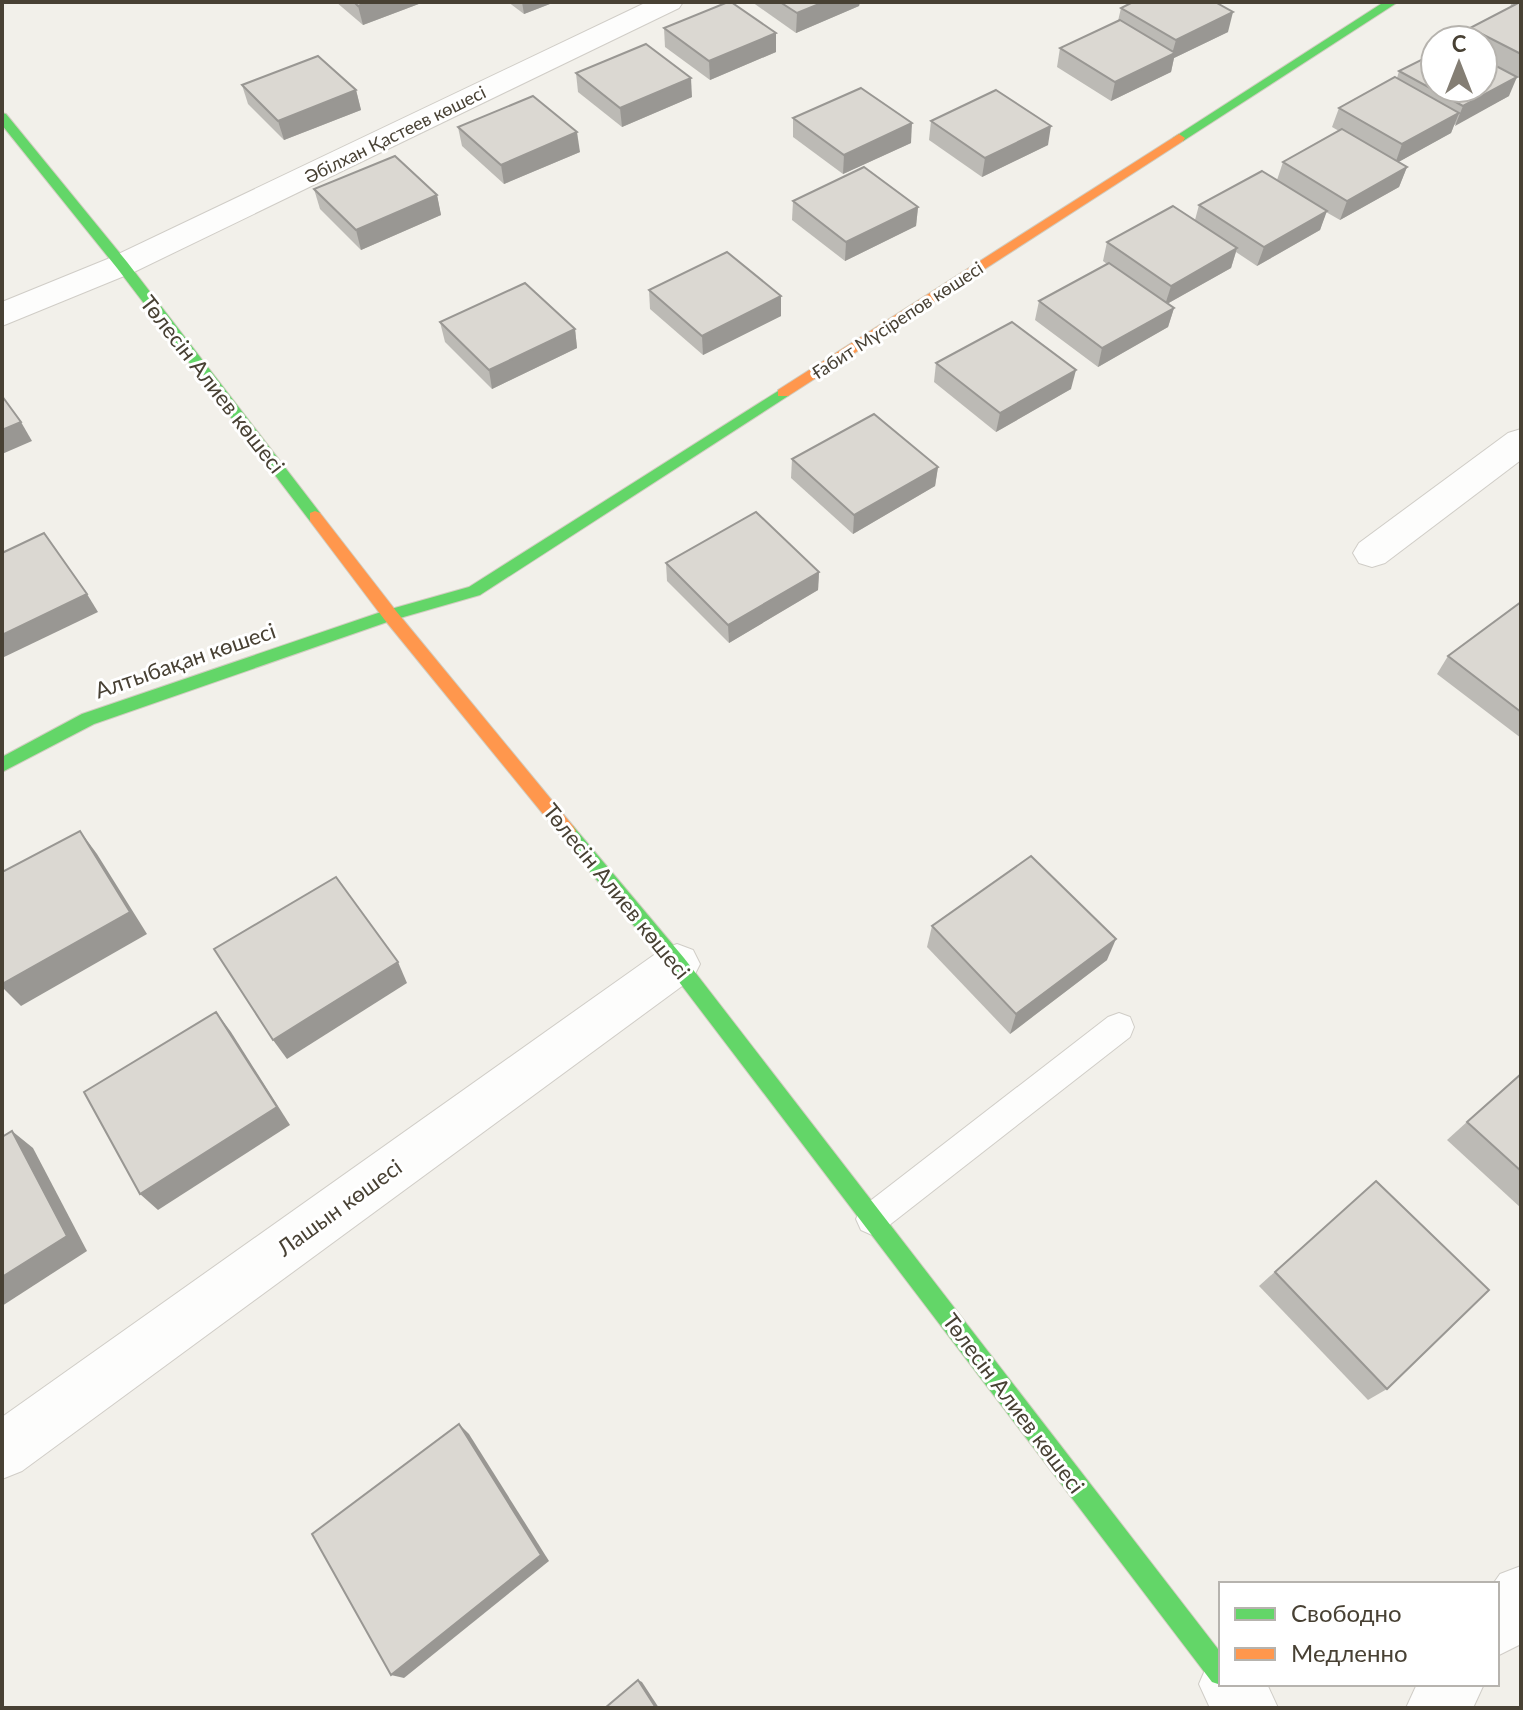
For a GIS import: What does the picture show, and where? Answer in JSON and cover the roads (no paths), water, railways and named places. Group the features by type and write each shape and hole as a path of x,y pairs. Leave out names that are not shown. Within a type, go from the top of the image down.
{"street":[{"name":"Әбілхан Қастеев көшесi","path":"2,315 122,265 669,2"},
{"name":"Ғабит Мүсірепов көшесi","path":"390,615 474,591 1392,2"},
{"name":"Төлесін Алиев көшесі","path":"2,117 122,265 390,615 677,964 1219,1670"},
{"path":"1372,553 1521,442"},
{"name":"Алтыбақан көшесі","path":"2,765 88,719 390,615"},
{"name":"Лашын көшесі","path":"2,1451 677,964"},
{"path":"1499,1624 1521,1595"},
{"path":"1231,1686 1248,1708"},
{"path":"1436,1708 1452,1686"}],"lane":[{"path":"872,1219 1119,1027"}]}
